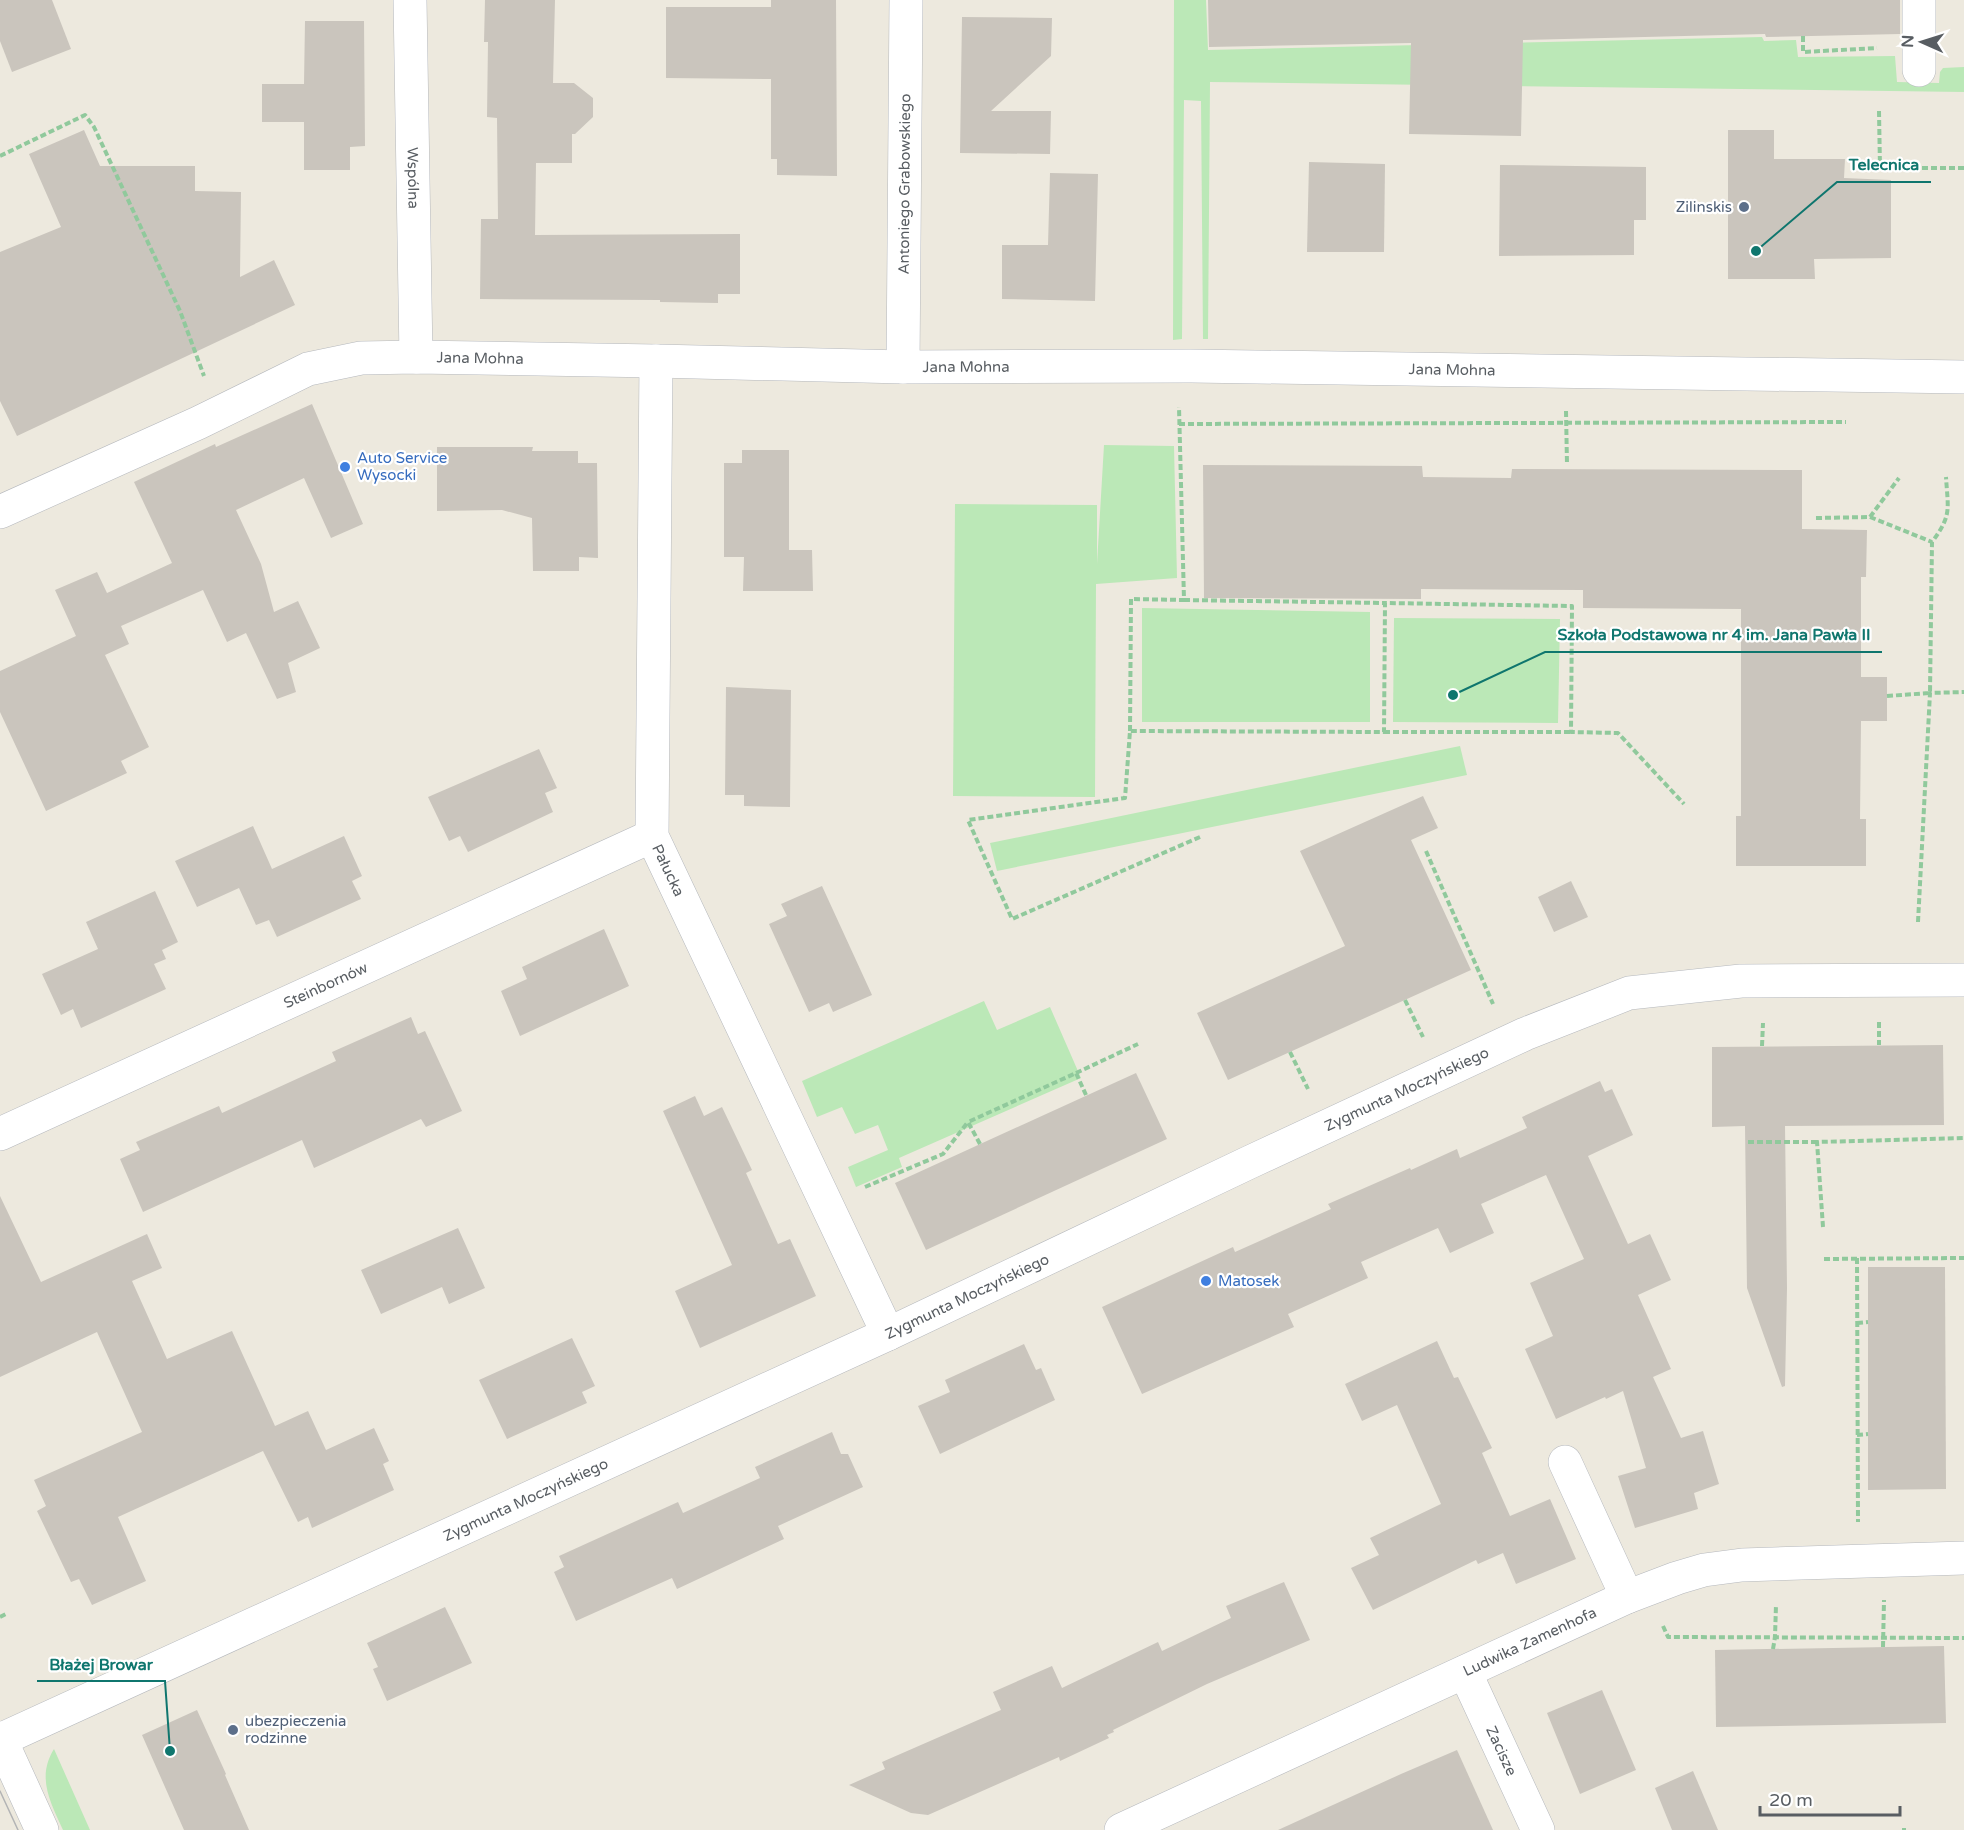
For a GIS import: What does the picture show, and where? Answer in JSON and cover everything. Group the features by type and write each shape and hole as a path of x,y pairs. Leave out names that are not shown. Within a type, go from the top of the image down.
{"street":[{"name":"Wspólna","path":"410,0 416,357"},
{"name":"Antoniego Grabowskiego","path":"903,367 906,0"},
{"path":"1919,0 1919,70"},
{"name":"Jana Mohna","path":"0,512 218,413 308,369 361,358 416,357 903,367 1191,366 1964,377"},
{"name":"Pałucka","path":"656,361 652,836 888,1334"},
{"name":"Steinbornów","path":"0,1134 652,836"},
{"name":"Zygmunta Moczyńskiego","path":"0,1739 888,1334 1515,1039 1629,993 1741,981 1964,980"},
{"path":"1565,1462 1638,1593"},
{"name":"Ludwika Zamenhofa","path":"1121,1830 1638,1593 1677,1578 1704,1570 1742,1565 1964,1558"},
{"name":"Zacisze","path":"1465,1672 1538,1830"},
{"path":"0,1739 42,1830"}],"path":[{"path":"1803,36 1803,52 1879,48"},
{"path":"1879,111 1880,168 1964,168"},
{"path":"0,156 85,115 94,127 180,310 218,413"},
{"path":"1179,405 1184,600"},
{"path":"1566,407 1567,464"},
{"path":"1179,424 1846,422"},
{"path":"1918,922 1930,693 1932,542 1944,526 1948,513 1946,477"},
{"path":"1870,517 1899,478"},
{"path":"1816,518 1870,517 1932,542"},
{"path":"1200,837 1012,919 968,820 1125,798 1130,730 1131,599 1572,606 1571,732"},
{"path":"1384,732 1385,603"},
{"path":"1887,696 1964,692"},
{"path":"1130,730 1618,733 1684,804"},
{"path":"1426,851 1497,1014"},
{"path":"1405,1000 1427,1046"},
{"path":"857,1190 943,1154 968,1122 1138,1044"},
{"path":"1290,1052 1311,1095"},
{"path":"1076,1073 1086,1095"},
{"path":"968,1122 980,1144"},
{"path":"1748,1142 1964,1138"},
{"path":"1816,1142 1823,1227"},
{"path":"1857,1258 1858,1533"},
{"path":"1824,1259 1964,1258"},
{"path":"1857,1323 1868,1322"},
{"path":"1857,1435 1868,1434"},
{"path":"1638,1593 1668,1637 1964,1638"},
{"path":"0,1617 6,1614"}],"green space":[{"path":"1174,0 1206,0 1208,50 1762,37 1764,41 1796,40 1798,57 1895,56 1897,82 1939,83 1940,72 1943,68 1964,67 1964,92 1210,82 1208,339 1203,339 1201,101 1184,100 1182,339 1173,340"},
{"path":"1104,445 1174,446 1177,578 1096,584 1095,797 953,796 955,504 1097,505 1097,564"},
{"path":"1142,608 1370,612 1370,722 1142,722"},
{"path":"1394,618 1560,619 1558,723 1393,722"},
{"path":"1460,746 1467,775 997,871 990,843"},
{"path":"984,1001 997,1030 1050,1007 1081,1078 899,1158 902,1167 856,1187 848,1167 888,1150 878,1125 855,1134 842,1107 817,1117 802,1081"},
{"path":"54,1749 90,1830 63,1830 54,1810 47,1790 46,1770"}],"building":[{"path":"0,0 52,0 71,49 12,72 0,41"},
{"path":"485,0 555,0 553,83 574,83 593,98 593,117 575,134 572,134 572,163 536,163 535,235 740,234 740,294 718,294 718,303 660,302 660,300 480,299 481,219 498,219 497,118 487,117 488,42 484,42"},
{"path":"771,0 836,0 837,176 777,175 777,159 771,159 771,79 666,78 666,7 771,7"},
{"path":"1208,0 1900,0 1900,34 1766,37 1765,34 1523,40 1521,136 1409,134 1411,43 1209,47"},
{"path":"962,17 1052,18 1051,56 991,111 1051,111 1050,154 960,153"},
{"path":"305,21 364,21 365,146 350,147 350,170 304,170 304,122 262,122 262,84 304,84"},
{"path":"84,130 100,166 195,166 195,191 241,192 240,277 274,260 295,305 17,436 0,401 0,252 61,227 29,154"},
{"path":"1728,130 1774,130 1774,159 1845,159 1844,178 1891,180 1891,258 1814,259 1815,279 1728,279"},
{"path":"1309,162 1385,164 1384,252 1307,252"},
{"path":"1500,165 1646,167 1646,220 1634,220 1634,255 1499,256"},
{"path":"1050,173 1098,174 1095,301 1002,299 1002,245 1048,245"},
{"path":"312,404 363,524 331,538 304,478 236,510 261,564 274,612 298,601 320,648 288,663 296,692 277,699 246,633 227,642 203,590 121,626 129,644 105,655 149,747 121,761 127,773 46,811 0,712 0,671 76,636 55,590 97,572 107,593 172,563 134,482 215,444 216,447"},
{"path":"437,447 533,447 532,451 578,451 578,463 597,463 598,558 579,557 579,571 533,571 532,518 502,510 437,511"},
{"path":"742,450 789,450 789,550 812,550 813,591 743,591 744,557 724,557 724,463 742,463"},
{"path":"1203,465 1422,466 1423,477 1511,478 1512,469 1802,470 1802,529 1867,530 1866,577 1861,577 1861,677 1887,677 1887,721 1861,721 1860,819 1866,819 1866,866 1736,866 1736,816 1741,816 1741,609 1583,608 1583,590 1421,589 1421,599 1204,598"},
{"path":"726,687 791,690 790,807 744,806 744,795 725,795"},
{"path":"539,749 557,788 545,793 553,812 468,852 460,836 449,841 428,797"},
{"path":"1423,796 1438,828 1411,840 1471,970 1228,1080 1197,1013 1345,946 1300,851"},
{"path":"253,826 272,869 344,836 362,876 352,881 361,899 277,937 269,920 256,925 239,888 197,907 175,861"},
{"path":"1571,881 1588,917 1554,932 1538,897"},
{"path":"822,886 872,995 833,1012 829,1003 809,1012 769,924 787,916 781,904"},
{"path":"155,891 178,942 162,950 166,959 154,964 166,989 81,1028 73,1009 61,1015 42,974 98,949 86,922"},
{"path":"604,929 629,986 520,1036 501,991 527,979 522,967"},
{"path":"411,1017 418,1034 425,1031 462,1111 426,1127 421,1119 314,1168 302,1140 143,1212 120,1159 140,1150 136,1142 219,1106 222,1113 336,1061 332,1052"},
{"path":"1943,1045 1944,1125 1785,1126 1787,1288 1785,1386 1782,1387 1747,1288 1745,1126 1712,1127 1712,1047"},
{"path":"1136,1073 1167,1139 926,1250 895,1183"},
{"path":"1600,1081 1605,1092 1612,1089 1633,1135 1588,1156 1628,1244 1650,1234 1671,1280 1638,1295 1671,1369 1653,1377 1681,1438 1703,1431 1719,1484 1694,1493 1698,1509 1635,1528 1618,1476 1646,1468 1623,1391 1556,1419 1525,1349 1553,1336 1530,1283 1584,1259 1546,1175 1481,1204 1494,1233 1450,1253 1438,1228 1361,1262 1368,1278 1288,1314 1294,1327 1142,1394 1102,1307 1233,1247 1235,1252 1331,1209 1328,1204 1410,1168 1411,1170 1457,1149 1460,1158 1527,1128 1522,1117"},
{"path":"695,1096 704,1116 722,1107 752,1170 746,1173 778,1244 790,1239 816,1296 700,1348 675,1291 732,1265 663,1111"},
{"path":"0,1196 41,1282 147,1234 162,1268 132,1281 167,1359 232,1331 275,1426 308,1411 326,1450 374,1428 389,1461 383,1464 394,1490 312,1528 308,1517 298,1522 263,1451 118,1517 146,1581 92,1605 79,1579 71,1582 37,1511 46,1506 34,1480 142,1432 97,1332 0,1377"},
{"path":"458,1228 485,1288 449,1304 442,1287 381,1314 361,1270"},
{"path":"1868,1267 1945,1267 1946,1489 1868,1490"},
{"path":"572,1338 595,1386 582,1392 587,1403 507,1439 479,1380"},
{"path":"1437,1341 1454,1378 1458,1377 1492,1448 1482,1453 1510,1516 1550,1499 1576,1559 1516,1584 1503,1553 1478,1564 1476,1560 1373,1610 1351,1568 1379,1555 1370,1538 1441,1504 1397,1405 1362,1421 1345,1384"},
{"path":"1024,1344 1036,1370 1041,1368 1055,1400 940,1454 918,1406 950,1392 945,1380"},
{"path":"832,1432 841,1454 848,1454 863,1487 778,1526 784,1539 677,1589 672,1578 576,1621 554,1572 564,1567 559,1556 678,1502 683,1513 760,1478 755,1467"},
{"path":"1284,1582 1310,1640 1207,1684 1113,1730 1114,1732 1107,1735 1109,1738 1060,1761 1059,1757 928,1815 911,1813 849,1785 885,1769 882,1762 1001,1710 993,1692 1052,1666 1062,1688 1158,1642 1162,1651 1231,1618 1226,1606"},
{"path":"445,1607 472,1663 387,1701 373,1669 378,1667 367,1643"},
{"path":"1944,1646 1946,1723 1716,1727 1715,1650"},
{"path":"1602,1690 1636,1770 1580,1794 1547,1713"},
{"path":"197,1710 249,1830 184,1830 142,1735"},
{"path":"1457,1750 1493,1830 1278,1830 1401,1774"},
{"path":"1693,1771 1718,1830 1672,1830 1655,1788"}],"tram line":[{"path":"0,1791 18,1830"}],"place":[{"name":"Zilinskis","path":"1744,207"},
{"name":"Telecnica","path":"1756,251"},
{"name":"Auto Service Wysocki","path":"345,467"},
{"name":"Szkoła Podstawowa nr 4 im. Jana Pawła II","path":"1453,695"},
{"name":"Matosek","path":"1206,1281"},
{"name":"ubezpieczenia rodzinne","path":"233,1730"},
{"name":"Błażej Browar","path":"170,1751"}]}
